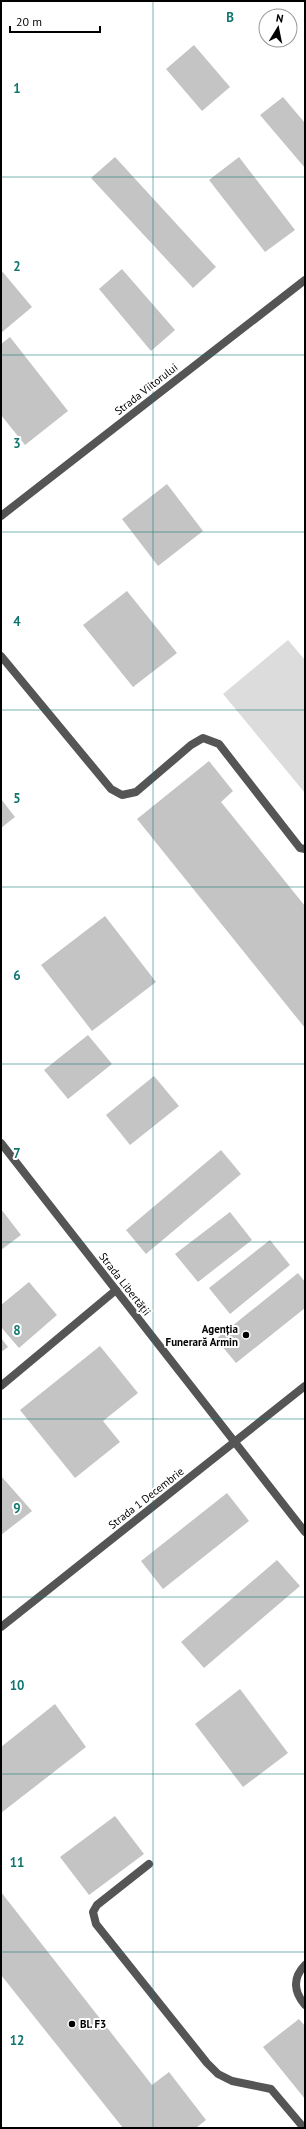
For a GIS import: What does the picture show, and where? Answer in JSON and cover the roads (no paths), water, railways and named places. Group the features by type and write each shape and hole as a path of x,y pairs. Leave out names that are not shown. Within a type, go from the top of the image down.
{"street":[{"name":"Strada Viitorului","path":"1,516 305,280"},
{"path":"1,656 111,789 122,795 136,792 191,745 203,738 219,744 300,848 305,849"},
{"name":"Strada Libertății","path":"1,1144 305,1532"},
{"path":"1,1386 116,1290"},
{"name":"Strada 1 Decembrie","path":"1,1626 305,1386"},
{"path":"149,1864 97,1905 93,1912 96,1924 212,2069 218,2074 232,2081 271,2089 304,2128"},
{"path":"305,1965 300,1969 295,1980 297,1996 305,2005"}],"place":[{"name":"Agenția Funerară Armin","path":"246,1335"},
{"name":"Bl. F3","path":"72,2024"}]}
